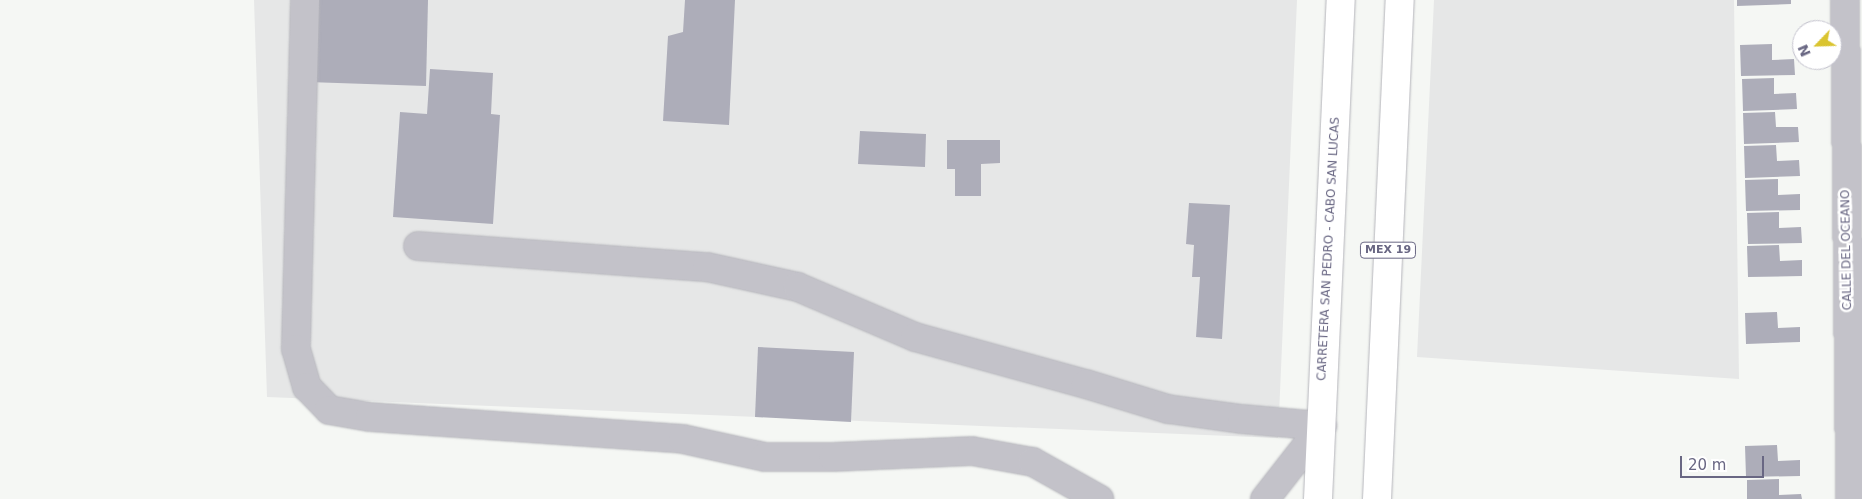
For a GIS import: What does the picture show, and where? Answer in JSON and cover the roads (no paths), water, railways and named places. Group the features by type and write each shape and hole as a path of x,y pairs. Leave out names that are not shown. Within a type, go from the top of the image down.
{"highway":[{"name":"CARRETERA SAN PEDRO - CABO SAN LUCAS","path":"1318,499 1340,0"},
{"name":"MEX 19","path":"1377,499 1400,0"}],"street":[{"path":"305,0 296,349 307,387 330,410 370,417 683,438 765,457 833,457 972,451 1033,462 1098,499"},
{"name":"CALLE DEL OCEANO","path":"1845,0 1854,176 1855,307 1850,499"},
{"path":"418,246 707,268 798,287 915,338 1086,384 1168,409 1242,419 1322,426"},
{"path":"1265,499 1322,426"}]}
